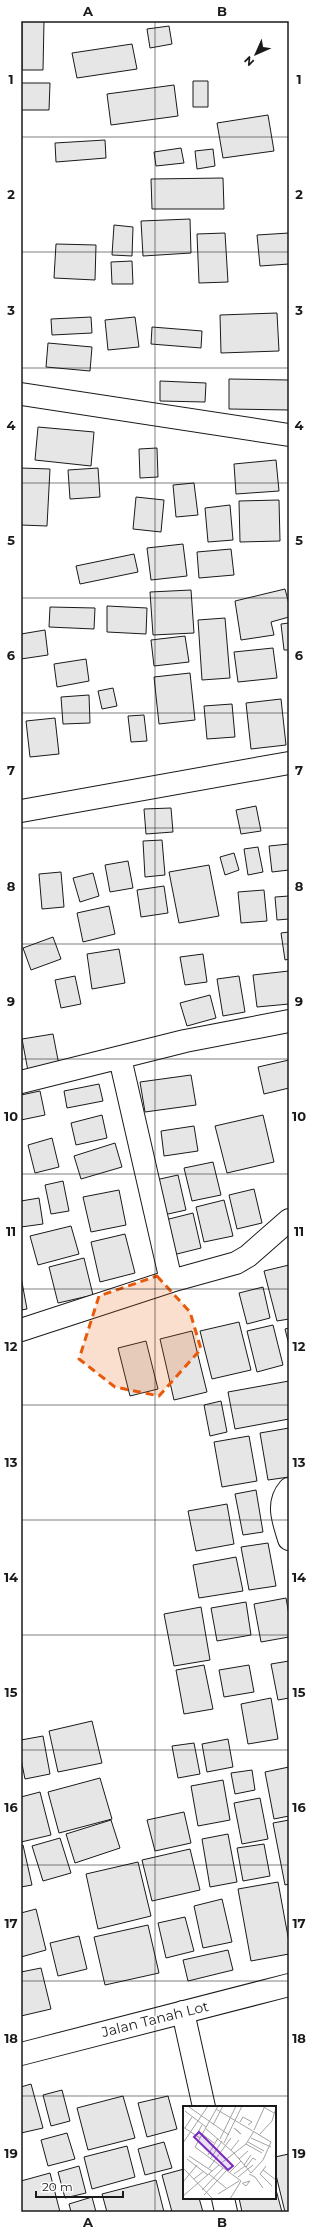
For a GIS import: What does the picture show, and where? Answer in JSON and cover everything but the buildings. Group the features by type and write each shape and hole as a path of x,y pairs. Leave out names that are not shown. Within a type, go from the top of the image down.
{"street":[{"path":"21,394 289,435"},
{"path":"21,811 289,763"},
{"path":"21,1082 185,1041 289,1021"},
{"path":"120,1058 171,1281"},
{"path":"21,1330 171,1281 236,1263 248,1256 289,1220"},
{"path":"289,1489 283,1497 281,1508 289,1539"},
{"name":"Jalan Tanah Lot","path":"21,2054 289,1985"},
{"path":"183,2012 204,2106"},
{"path":"223,2199 226,2212"}],"highlighted area":[{"path":"157,1276 190,1312 201,1349 159,1396 115,1387 79,1359 99,1296"}]}
